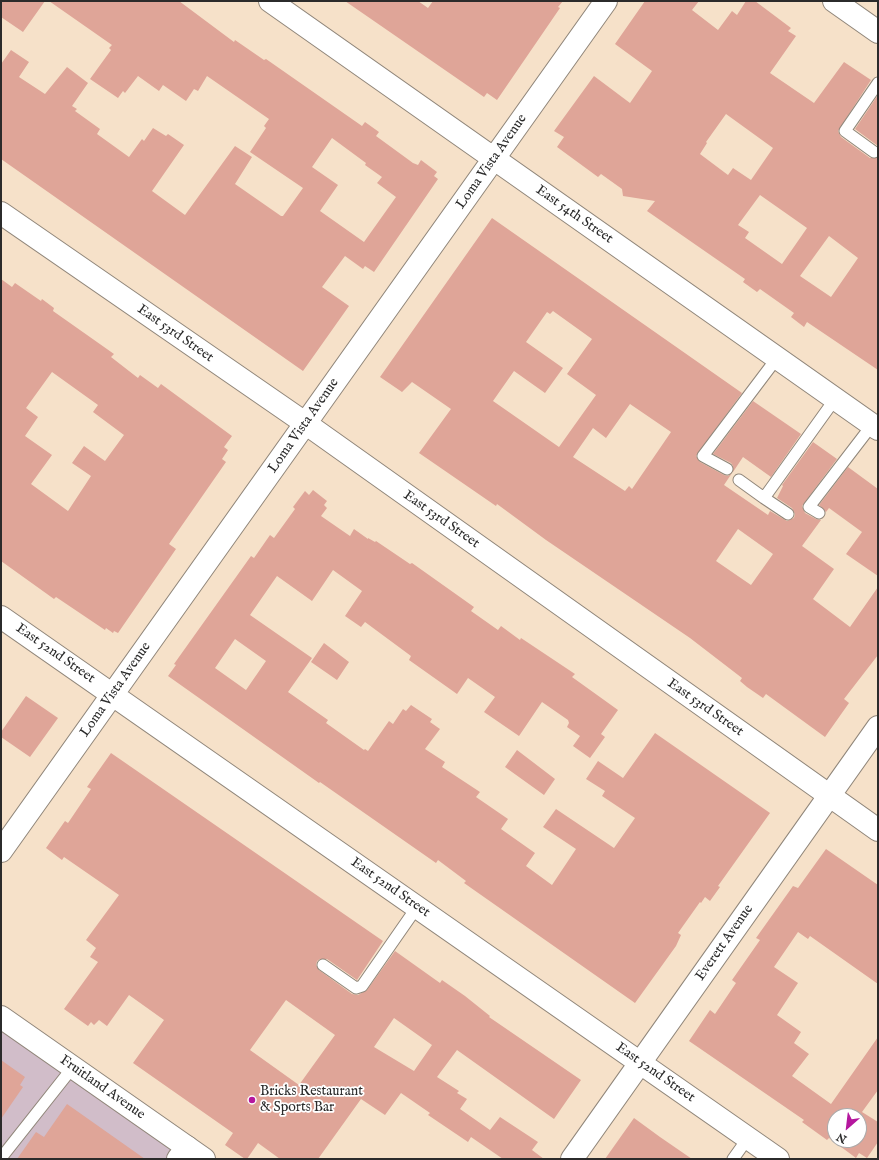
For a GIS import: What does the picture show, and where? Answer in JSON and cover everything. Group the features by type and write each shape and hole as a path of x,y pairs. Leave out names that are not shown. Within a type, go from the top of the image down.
{"street":[{"name":"East 54th Street","path":"270,1 875,427"},
{"name":"Loma Vista Avenue","path":"1,850 606,1"},
{"path":"834,1 878,32"},
{"name":"East 53rd Street","path":"1,213 305,423 878,830"},
{"name":"East 52nd Street","path":"1,617 778,1159"},
{"name":"Everett Avenue","path":"572,1159 878,726"},
{"name":"Fruitland Avenue","path":"1,1017 73,1067 189,1155"}],"lane":[{"path":"874,152 845,131 878,83"},
{"path":"727,469 703,456 777,358"},
{"path":"764,498 835,399"},
{"path":"819,513 809,507 875,427"},
{"path":"739,480 788,514"},
{"path":"323,965 356,988 362,986 417,907"},
{"path":"1,1158 73,1067"},
{"path":"733,1159 748,1138"}],"shaded area":[{"path":"1,1015 210,1159 1,1159"}],"building":[{"path":"1,1 45,1 23,32 1,17"},
{"path":"49,1 179,1 234,42 235,40 264,60 266,59 362,126 365,122 379,132 376,136 413,163 418,165 421,160 437,172 434,176 438,179 374,272 365,266 363,269 345,256 322,287 349,306 303,371 1,159 1,64 11,50 29,62 19,77 45,94 67,67 88,83 72,106 77,109 75,111 100,129 97,134 129,157 142,139 144,141 153,128 166,136 168,134 184,145 152,191 185,215 235,146 252,157 235,184 283,216 303,188 250,152 266,128 264,126 269,119 207,76 198,91 194,89 186,101 163,85 159,91 138,76 125,93 123,91 118,98 90,79 111,50 109,48 112,45","holes":["332,138 366,163 365,165 382,177 377,183 396,197 364,242 320,211 338,185 312,167"]},
{"path":"345,1 418,1 428,8 433,1 563,1 558,7 560,8 497,100 487,93 484,97"},
{"path":"645,1 699,1 692,10 718,30 732,11 737,15 746,1 755,1 791,28 788,31 796,36 770,73 814,103 844,62 871,80 838,131 841,137 870,158 878,158 878,370 807,322 804,327 791,317 794,313 760,289 757,292 743,282 745,279 647,211 655,201 623,196 622,189 601,174 598,177 557,147 564,137 554,131 594,76 630,103 652,71 615,44","holes":["726,114 773,148 751,180 733,168 728,175 700,154 707,143 706,142","760,195 807,228 782,264 745,238 749,232 738,225","829,236 858,258 831,297 800,276"]},
{"path":"878,95 878,146 855,129"},
{"path":"492,218 742,393 696,456 700,462 724,475 728,476 732,473 724,485 768,515 770,511 787,521 794,518 795,514 792,508 777,498 783,486 782,485 813,442 837,459 802,506 805,513 821,520 802,546 834,569 813,599 850,627 878,587 878,655 844,699 849,703 825,737 766,694 763,698 747,687 740,681 742,678 690,638 546,540 497,504 496,506 419,453 451,409 412,382 402,392 380,377","holes":["553,311 592,339 567,374 596,395 559,447 493,401 514,371 545,393 563,368 526,342 547,312 550,314","630,404 671,432 632,489 629,486 625,491 573,457 593,428 606,438","738,529 773,554 751,585 716,561"]},
{"path":"1,279 12,287 15,283 41,301 42,299 54,308 53,311 114,354 111,357 138,378 140,375 158,388 161,384 232,436 224,447 228,450 222,459 226,462 169,544 176,549 118,633 114,631 113,633 106,628 105,630 56,597 54,599 1,561","holes":["52,372 98,405 93,412 124,435 105,461 84,446 72,463 91,476 68,511 31,484 52,455 25,436 38,417 26,408"]},
{"path":"753,401 801,434 771,477 743,457 733,472 733,466 731,463 713,454"},
{"path":"848,467 878,489 878,576 846,554 862,532 829,508 826,512 819,505"},
{"path":"313,490 327,501 324,505 327,508 321,516 350,536 354,529 368,539 375,542 376,541 410,564 412,563 474,607 471,611 498,630 501,626 520,640 521,638 575,674 572,677 618,710 601,734 605,737 590,758 573,746 580,736 567,727 569,723 568,720 542,702 519,736 484,712 495,697 468,678 457,694 409,660 411,656 365,622 361,627 345,616 362,591 333,570 312,601 277,576 250,615 312,658 288,692 328,720 326,723 364,750 365,749 368,751 389,721 393,724 403,709 406,711 411,705 432,719 430,722 440,729 425,749 445,762 442,767 480,792 476,797 508,819 501,829 535,853 526,866 552,885 576,849 543,827 556,809 614,848 635,818 602,796 605,791 586,779 598,761 623,778 655,733 770,813 718,886 720,887 710,901 705,897 701,903 700,902 678,933 681,935 676,946 635,1003 464,883 466,881 438,860 436,863 320,782 319,783 168,676 176,665 174,664 251,556 254,558 270,535 274,538 295,509 293,507 305,491 309,495","holes":["235,639 266,661 246,690 215,668"]},
{"path":"324,643 349,662 337,680 311,662"},
{"path":"26,696 58,718 30,757 1,737 1,732"},
{"path":"517,750 555,779 544,795 505,767"},
{"path":"111,753 383,941 357,980 327,959 320,959 317,961 316,965 319,970 352,994 358,995 367,990 395,951 440,983 442,980 465,996 490,1016 489,1017 581,1080 554,1119 457,1050 437,1077 459,1091 457,1093 467,1099 460,1109 490,1130 500,1117 538,1142 532,1150 544,1159 503,1159 471,1137 468,1142 428,1115 430,1113 401,1093 385,1115 361,1099 318,1159 280,1159 258,1143 247,1159 245,1159 225,1145 233,1133 133,1063 164,1020 129,995 107,1026 99,1020 94,1025 91,1022 88,1026 64,1009 98,962 90,957 96,948 86,940 119,895 64,857 62,860 46,848 65,821 68,823 91,789 87,787","holes":["286,1000 335,1035 299,1085 250,1050","394,1018 432,1045 414,1071 374,1047"]},
{"path":"826,849 878,885 878,984 810,936 808,939 798,932 774,967 798,983 777,1015 801,1032 794,1043 809,1054 792,1076 831,1104 878,1037 878,1090 865,1108 827,1108 827,1140 802,1122 804,1120 689,1041 710,1010 715,1014 736,983 732,980 760,940 756,938 793,886 798,888"},
{"path":"1,1060 25,1077 20,1085 23,1087 1,1119"},
{"path":"67,1104 145,1159 17,1159 36,1132 44,1137"},
{"path":"867,1115 878,1122 878,1142 867,1158 859,1153 856,1158 842,1148 867,1148"},
{"path":"634,1118 660,1137 692,1159 605,1159"}],"place":[{"name":"Bricks Restaurant & Sports Bar","path":"252,1100"}]}
